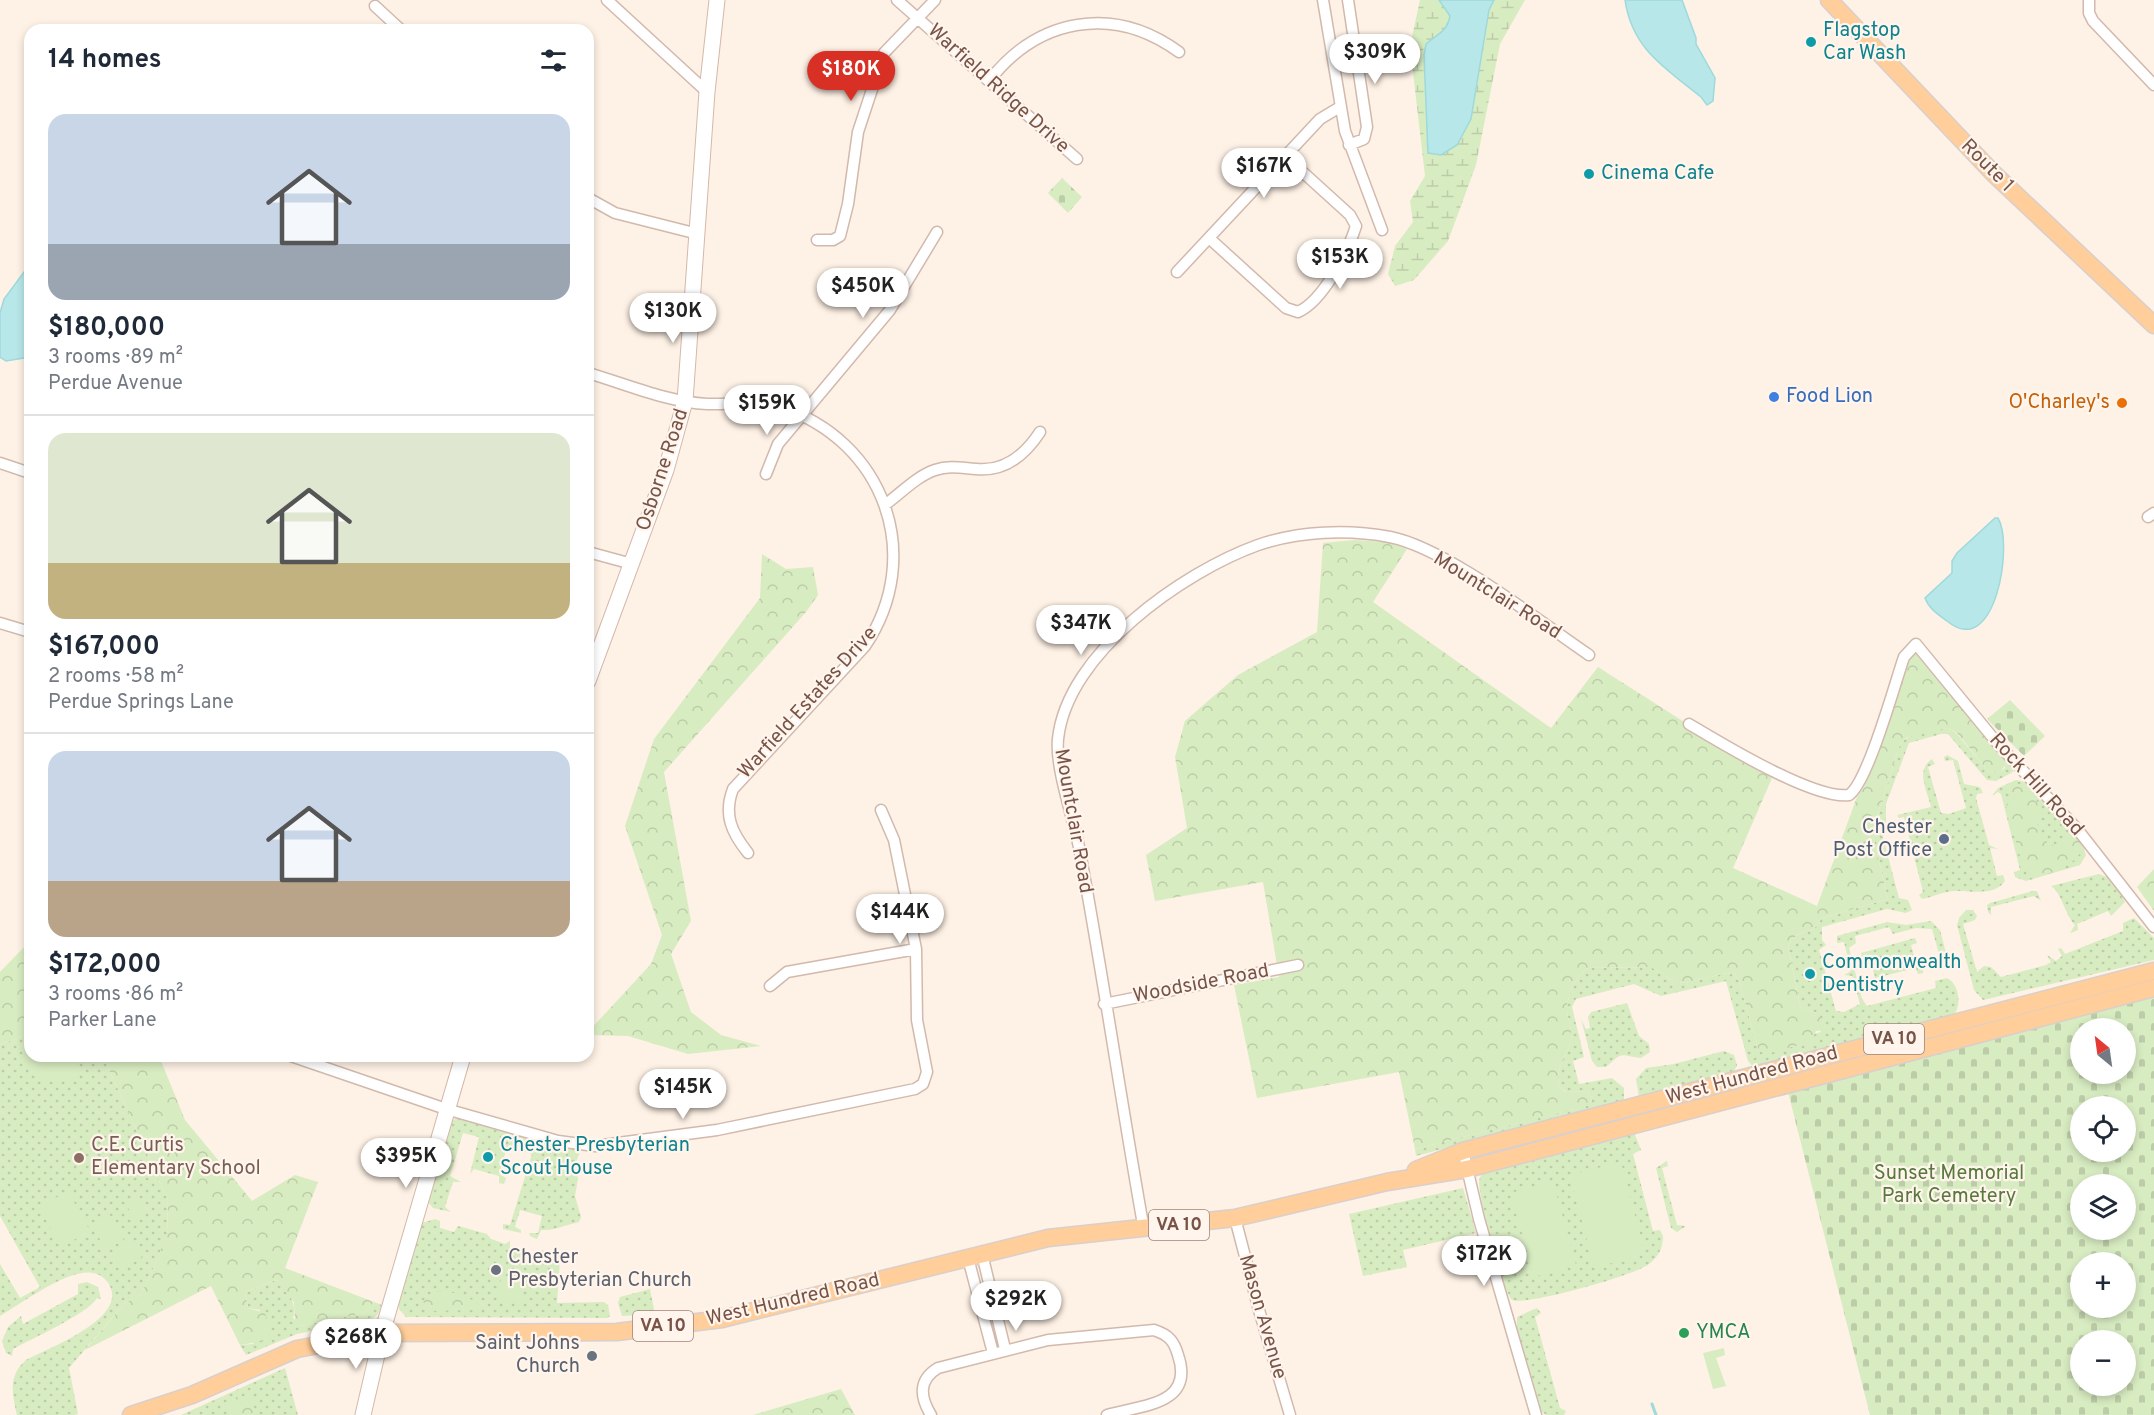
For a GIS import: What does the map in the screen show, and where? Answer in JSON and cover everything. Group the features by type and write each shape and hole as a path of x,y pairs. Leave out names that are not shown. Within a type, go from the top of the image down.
{"main road":[{"name":"Route 1","path":"1829,0 1994,174 2154,325"},
{"name":"West Hundred Road","path":"1388,1182 1463,1151 2154,971"},
{"name":"West Hundred Road","path":"131,1415 186,1398 297,1349 382,1333 628,1331 722,1319 1048,1238 1144,1230 1235,1218 1388,1182 1467,1169 2154,988"}],"street":[{"path":"607,0 707,92"},
{"name":"Osborne Road","path":"594,665 666,470 685,401 707,92 717,0"},
{"name":"Warfield Ridge Drive","path":"897,0 1077,159"},
{"path":"817,240 833,240 840,236 864,107 884,53 935,0"},
{"path":"1323,0 1340,107 1349,145 1382,230"},
{"path":"1348,0 1366,127 1364,139 1349,145"},
{"path":"2089,0 2093,21 2154,85"},
{"path":"375,6 394,24"},
{"path":"989,81 1006,61 1026,44 1041,35 1073,25 1119,25 1154,36 1179,52"},
{"path":"1177,272 1320,118 1340,107"},
{"path":"1209,238 1286,308 1298,312 1305,309 1333,277 1354,232 1354,221 1285,156"},
{"path":"594,201 615,213 698,234"},
{"path":"1354,221 1375,213"},
{"path":"766,474 778,444 890,310 937,232"},
{"name":"Warfield Estates Drive","path":"594,375 685,401 707,404 760,403 801,415 842,444 861,463 886,504 893,544 894,566 885,611 865,646 733,789 728,811 731,830 748,853"},
{"path":"886,504 935,470 955,466 989,470 1008,464 1030,447 1040,432"},
{"path":"0,463 24,471"},
{"name":"Mountclair Road","path":"1144,1230 1079,847 1057,742 1063,711 1081,679 1115,637 1145,611 1205,571 1259,545 1319,533 1358,533 1392,537 1419,547 1462,570 1589,655"},
{"path":"594,554 632,564"},
{"path":"0,623 24,630"},
{"name":"Rock Hill Road","path":"1689,724 1779,774 1829,792 1849,795 1856,789 1866,769 1904,657 1916,644 1998,744 2078,830 2154,927"},
{"path":"309,1062 446,1109 558,1141 595,1146 717,1130 906,1092 923,1084 927,1072 917,1020 916,949 894,840 881,810"},
{"path":"770,986 787,972 916,949"},
{"name":"Woodside Road","path":"1104,1004 1298,964"},
{"path":"363,1415 382,1333 461,1062"},
{"path":"1463,1151 1536,1415"},
{"name":"Mason Avenue","path":"1235,1218 1290,1415"},
{"path":"975,1256 1005,1349"},
{"path":"975,1256 993,1353"},
{"path":"931,1415 922,1397 924,1380 938,1368 1005,1349 1048,1340 1154,1330 1168,1336 1176,1348 1183,1372 1178,1390 1167,1399 1107,1415"}],"green space":[{"path":"1420,0 1439,0 1450,16 1444,29 1426,44 1489,10 1494,0 1525,0 1500,44 1476,165 1448,241 1414,280 1395,286 1388,274 1395,246 1413,222 1410,201 1425,176 1410,46"},
{"path":"1062,178 1082,197 1068,213 1048,193"},
{"path":"1354,540 1388,542 1407,549 1373,602 1551,728 1598,667 1772,778 1733,868 1817,906 1857,797 1864,787 1906,661 1914,653 1918,653 2005,756 2007,763 2001,771 1989,772 1957,733 1948,728 1914,735 1906,738 1900,744 1872,832 1888,899 1822,918 1814,929 1799,934 1788,946 1800,1005 1803,1009 1817,1013 1828,1026 1827,1030 1816,1031 1811,1042 1770,1053 1763,1053 1758,1049 1739,981 1735,975 1727,973 1685,983 1673,981 1651,967 1589,968 1577,979 1568,1001 1571,1039 1558,1074 1559,1087 1566,1092 1588,1091 1592,1101 1587,1106 1415,1149 1399,1072 1257,1098 1234,985 1279,977 1263,882 1155,901 1146,855 1187,828 1175,757 1185,721 1238,675 1317,632 1323,543"},
{"path":"762,554 786,569 813,567 818,595 806,612 664,772 691,921 671,954 691,1012 721,1035 761,1046 688,1054 628,1036 594,1035 594,1026 651,964 662,935 625,826 654,739 760,598"},
{"path":"2010,700 2045,736 2024,756 1987,719"},
{"path":"1948,728 1956,733 1989,772 2001,771 2005,768 2005,756 2013,767 2013,772 1996,781 1987,780 1948,734 1909,743 1886,804 1886,822 1880,826 1899,898 1908,900 1912,910 1906,913 1887,909 1822,927 1822,940 1826,945 1819,950 1836,1011 1844,1012 1860,1004 1852,976 1844,975 1851,971 1844,942 1837,943 1837,936 1887,922 1906,925 1931,921 1940,930 1947,957 1943,965 1937,968 1934,964 1941,961 1932,929 1916,928 1893,934 1889,927 1855,936 1856,943 1849,948 1862,999 1867,1006 1936,988 1935,981 1947,978 1957,989 1958,1005 1954,1015 1754,1068 1748,1061 1726,981 1661,996 1634,984 1576,999 1572,1007 1584,1057 1573,1061 1579,1084 1612,1078 1624,1088 1624,1101 1416,1156 1415,1149 1586,1106 1592,1101 1588,1091 1567,1092 1559,1087 1558,1080 1558,1074 1571,1039 1568,1001 1577,979 1589,968 1651,967 1673,981 1685,983 1727,973 1735,975 1739,981 1758,1049 1821,1032 1817,1013 1803,1009 1800,1005 1788,946 1799,934 1814,929 1822,918 1888,899 1872,832 1900,744 1916,734"},
{"name":"Chester Post Office","path":"1947,755 1958,761 1964,784 1980,787 1983,793 1977,794 1976,798 1989,845 1998,849 1990,848 1997,876 2003,875 2005,881 1995,889 1988,891 1951,891 1922,899 1919,895 1923,892 1904,817 1899,818 1897,815 1931,807 1923,775 1924,769 1932,759 1935,764 1928,767 1941,813 1949,814 1966,808 1953,760 1945,761 1944,757"},
{"path":"2016,780 2026,782 2081,840 2086,855 2080,865 2026,881 2015,877 2014,872 2020,870 2001,794 1998,792 1992,796 1998,788"},
{"path":"2022,785 2035,797 2039,811 2037,823 2049,846 2058,844 2066,833 2072,832 2081,843 2082,850 2066,866 2042,875 2027,873 2023,867 2006,806 2010,796 2008,788"},
{"path":"2154,869 2154,911 2137,887"},
{"path":"2099,874 2112,879 2125,902 2111,916 2108,911 2077,924 2078,930 2070,933 2075,925 2058,893 2051,886"},
{"path":"2037,891 2041,901 2034,896 1991,907 1991,915 1988,912 1987,905 1990,903"},
{"path":"1966,910 1973,910 1977,916 1975,920 1963,924 1977,972 1984,966 1991,967 2001,977 2046,965 2051,962 2047,955 2056,961 2062,956 2058,949 2061,948 2065,954 2123,931 2123,923 2134,918 2154,938 2154,960 1983,1000 1974,990 1957,925 1959,918"},
{"path":"1915,938 1917,943 1911,945 1917,966 1924,966 1923,973 1918,974 1916,968 1875,978 1876,986 1870,984 1868,980 1875,977 1869,956 1862,957 1861,953"},
{"path":"24,947 24,1035 0,1045 0,972"},
{"name":"Sunset Memorial Park Cemetery","path":"2154,994 2154,1415 1870,1415 1788,1092"},
{"path":"1627,1003 1639,1036 1649,1044 1650,1052 1641,1058 1622,1055 1606,1067 1597,1067 1592,1061 1581,1019 1586,1029 1590,1028 1588,1017 1591,1012"},
{"name":"C.E. Curtis Elementary School","path":"24,1035 24,1062 106,1062 168,1200 167,1236 146,1285 137,1297 125,1303 69,1368 78,1414 74,1415 17,1415 13,1392 14,1378 26,1360 69,1339 100,1318 109,1306 112,1293 106,1280 100,1275 89,1272 81,1273 48,1286 0,1316 0,1264 20,1298 40,1287 0,1216 0,1045"},
{"path":"1724,1051 1734,1055 1737,1065 1734,1072 1639,1097 1636,1079 1646,1068 1674,1064"},
{"path":"26,1062 75,1062 79,1076 52,1082 30,1072"},
{"path":"106,1062 161,1062 185,1120 252,1201 295,1175 318,1182 285,1268 374,1302 364,1313 301,1326 295,1323 294,1302 276,1280 245,1292 248,1308 265,1313 272,1332 263,1341 240,1345 211,1286 85,1350 125,1303 137,1297 146,1285 167,1235 168,1200"},
{"path":"458,1118 580,1149 575,1167 578,1179 575,1196 581,1217 579,1222 555,1229 541,1230 537,1239 529,1233 538,1233 542,1216 520,1210 515,1227 521,1230 521,1233 503,1229 503,1224 510,1225 532,1154 507,1147 499,1174 506,1178 504,1184 499,1183 499,1176 474,1169 470,1174 479,1137 463,1133 450,1176 461,1182 453,1182 445,1207 451,1212 433,1208 428,1202 448,1122"},
{"path":"1634,1132 1641,1150 1633,1154 1653,1231 1660,1230 1663,1236 1658,1255 1640,1269 1604,1282 1558,1294 1521,1301 1512,1300 1502,1279 1487,1225 1479,1183 1483,1172"},
{"path":"1667,1161 1668,1166 1662,1168 1677,1225 1686,1226 1677,1232 1671,1228 1656,1168"},
{"path":"1621,1162 1645,1254 1594,1268 1570,1175"},
{"path":"1553,1181 1576,1265 1534,1277 1511,1193"},
{"path":"1463,1188 1476,1233 1403,1250 1407,1267 1363,1276 1349,1214"},
{"path":"68,1191 90,1231 61,1247 39,1207"},
{"path":"133,1197 140,1198 145,1209 143,1215 134,1219 127,1206"},
{"path":"110,1215 124,1239 106,1250 92,1226"},
{"path":"435,1219 440,1221 440,1228 454,1232 458,1226 487,1234 491,1239 505,1244 510,1241 510,1250 532,1257 538,1250 558,1253 560,1259 557,1303 604,1302 608,1305 610,1316 607,1318 406,1317 399,1309 398,1301 422,1223"},
{"path":"132,1241 142,1257 123,1270 113,1253"},
{"path":"501,1278 527,1283 523,1284 521,1303 498,1299"},
{"path":"276,1280 293,1302 293,1318 301,1326 364,1313 374,1302 382,1305 378,1314 372,1319 297,1334 246,1355 240,1345 253,1344 260,1310 248,1308 245,1292"},
{"path":"87,1282 98,1287 101,1299 97,1298 72,1318 13,1349 12,1356 6,1353 2,1341 8,1327 21,1316 23,1324 78,1294 78,1284"},
{"path":"650,1289 655,1314 622,1316 618,1303 620,1297"},
{"path":"436,1291 463,1294 481,1306 481,1310 427,1311 423,1301"},
{"path":"1537,1308 1541,1313 1535,1317 1560,1408 1566,1411 1564,1415 1546,1415 1540,1410 1517,1328 1517,1317"},
{"path":"1724,1348 1725,1355 1716,1358 1726,1386 1713,1389 1703,1353"},
{"path":"285,1368 298,1415 181,1415"},
{"path":"841,1389 855,1415 753,1415"},
{"path":"252,1395 255,1397 254,1407 259,1415 229,1415 229,1403 236,1397"}],"water":[{"path":"1439,0 1494,0 1489,10 1471,119 1457,145 1441,155 1428,153 1424,55 1426,44 1447,26 1449,21 1450,16"},
{"path":"1625,0 1682,0 1696,38 1696,44 1715,78 1713,101 1707,105 1701,97 1652,56 1635,32"},
{"path":"24,272 24,358 6,361 0,357 0,313 4,299"},
{"path":"1995,518 1998,518 2002,532 2004,551 2002,573 1996,595 1988,613 1977,626 1964,629 1938,614 1925,598 1952,573 1952,561 1957,553"}],"waterway":[{"path":"1652,1404 1656,1415"}],"place":[{"name":"Flagstop Car Wash","path":"1811,42"},
{"name":"Cinema Cafe","path":"1589,174"},
{"name":"Food Lion","path":"1774,397"},
{"name":"O'Charley's","path":"2122,403"},
{"name":"Chester Post Office","path":"1944,839"},
{"name":"Commonwealth Dentistry","path":"1810,974"},
{"name":"Chester Presbyterian Scout House","path":"488,1157"},
{"name":"C.E. Curtis Elementary School","path":"79,1158"},
{"name":"Chester Presbyterian Church","path":"496,1270"},
{"name":"YMCA","path":"1684,1333"},
{"name":"Saint Johns Church","path":"592,1356"}]}
